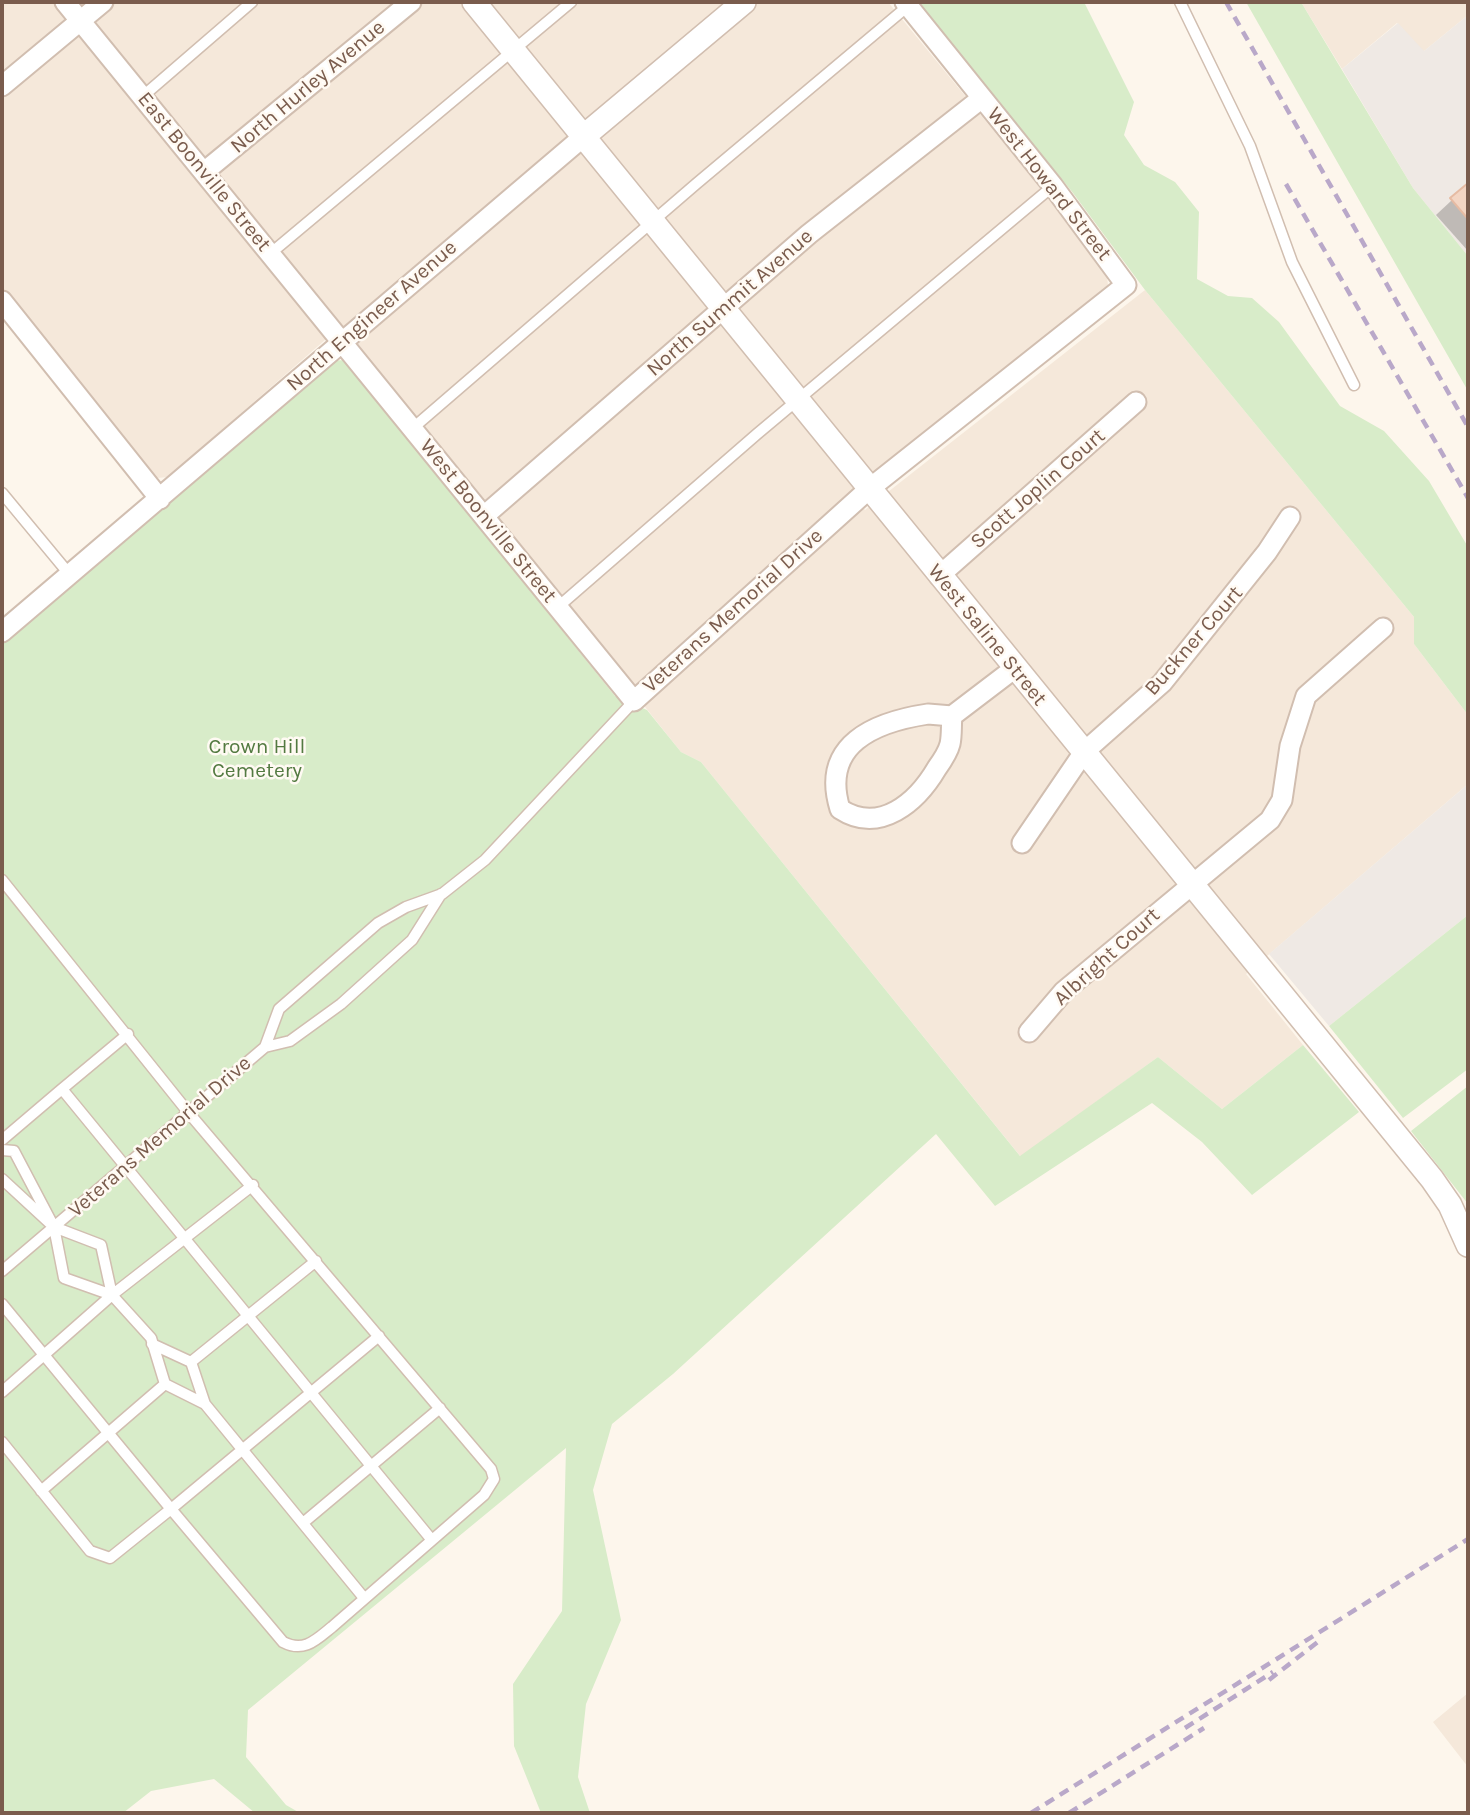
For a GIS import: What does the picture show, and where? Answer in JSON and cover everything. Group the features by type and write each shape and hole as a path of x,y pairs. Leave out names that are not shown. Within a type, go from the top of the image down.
{"street":[{"name":"East Boonville Street","path":"65,2 343,341"},
{"path":"2,86 103,2"},
{"name":"North Hurley Avenue","path":"204,172 411,2"},
{"name":"West Saline Street","path":"474,2 1190,886 1392,1131 1450,1205 1468,1245"},
{"name":"North Engineer Avenue","path":"2,632 744,2"},
{"name":"West Howard Street","path":"906,4 1053,186 1126,285 1043,350"},
{"name":"North Summit Avenue","path":"484,516 809,234 982,97"},
{"path":"2,301 160,499"},
{"name":"West Boonville Street","path":"343,341 634,701"},
{"name":"Veterans Memorial Drive","path":"634,701 869,489 1043,350"},
{"name":"Scott Joplin Court","path":"939,576 1136,402"},
{"name":"Buckner Court","path":"1022,843 1083,752 1162,683 1268,552 1290,517"},
{"name":"Albright Court","path":"1029,1032 1064,991 1270,820 1282,800 1290,746 1306,696 1383,628"},
{"path":"952,716 950,746 914,801 898,812 875,818 852,817 840,809 834,776 845,751 858,739 897,719 928,714 952,716 1015,668"}],"lane":[{"path":"142,97 252,2"},
{"path":"271,253 571,2"},
{"path":"1180,2 1250,146 1292,262 1354,385"},
{"path":"413,428 906,4"},
{"path":"558,607 796,401 1053,186"},
{"path":"2,493 70,575"},
{"name":"Veterans Memorial Drive","path":"265,1047 279,1009 378,923 406,907 442,894 485,860 634,701"},
{"path":"2,880 188,1112 253,1185 440,1408 491,1469 495,1479 484,1496 307,1646 293,1648 283,1642 171,1510 2,1304"},
{"name":"Veterans Memorial Drive","path":"2,1271 265,1047 290,1041 341,1004 412,940 442,894"},
{"path":"2,1140 128,1034"},
{"path":"62,1089 431,1539"},
{"path":"2,1150 15,1151 54,1227 64,1279 112,1294"},
{"path":"2,1179 54,1227 101,1245 112,1294 151,1338 165,1384 205,1404"},
{"path":"2,1392 112,1294 253,1185"},
{"path":"191,1362 316,1261"},
{"path":"2,1442 90,1551 110,1558 379,1336"},
{"path":"152,1344 191,1362 205,1404 364,1598"},
{"path":"41,1491 165,1384"},
{"path":"303,1523 440,1408"}],"shaded area":[{"path":"2,2 888,2 1035,181 1107,277 1108,285 850,493 865,510 1145,290 1414,617 1414,644 1468,715 1468,784 1246,974 1303,1045 1222,1109 1158,1057 1021,1157 701,762 681,752 341,326 168,477 157,478 2,287"},
{"path":"1301,2 1468,2 1468,15 1423,52 1397,23 1342,69"},
{"path":"1468,15 1468,256 1413,188 1342,69 1398,23 1424,51"},
{"path":"1468,784 1468,915 1329,1026 1269,954"},
{"path":"1468,1693 1468,1767 1433,1722"}],"green space":[{"path":"918,2 1084,2 1134,102 1124,135 1144,165 1175,182 1199,212 1197,279 1228,296 1252,298 1279,322 1340,406 1384,431 1429,481 1468,547 1468,715 1414,644 1414,617 1145,290 1073,193"},
{"path":"1246,2 1301,2 1413,188 1468,256 1468,391"},
{"name":"Crown Hill Cemetery","path":"344,360 615,696 647,710 681,752 701,762 1020,1156 1158,1057 1222,1109 1303,1045 1359,1112 1252,1195 1202,1142 1152,1103 995,1206 936,1134 673,1374 612,1424 593,1490 621,1620 586,1704 578,1777 590,1813 541,1813 514,1746 513,1684 562,1611 566,1448 248,1710 246,1757 286,1805 300,1813 255,1813 214,1779 151,1791 123,1813 2,1813 2,641 331,361"},
{"path":"1468,915 1468,1069 1403,1118 1329,1026"},
{"path":"1468,1086 1468,1204 1411,1131"}],"building":[{"path":"1468,183 1468,219 1450,198"}],"railway":[{"path":"1226,2 1468,427"},
{"path":"1286,184 1468,498"},
{"path":"1031,1813 1468,1539"},
{"path":"1269,1680 1319,1641"},
{"path":"1185,1728 1273,1672"},
{"path":"1069,1813 1204,1728"}]}
